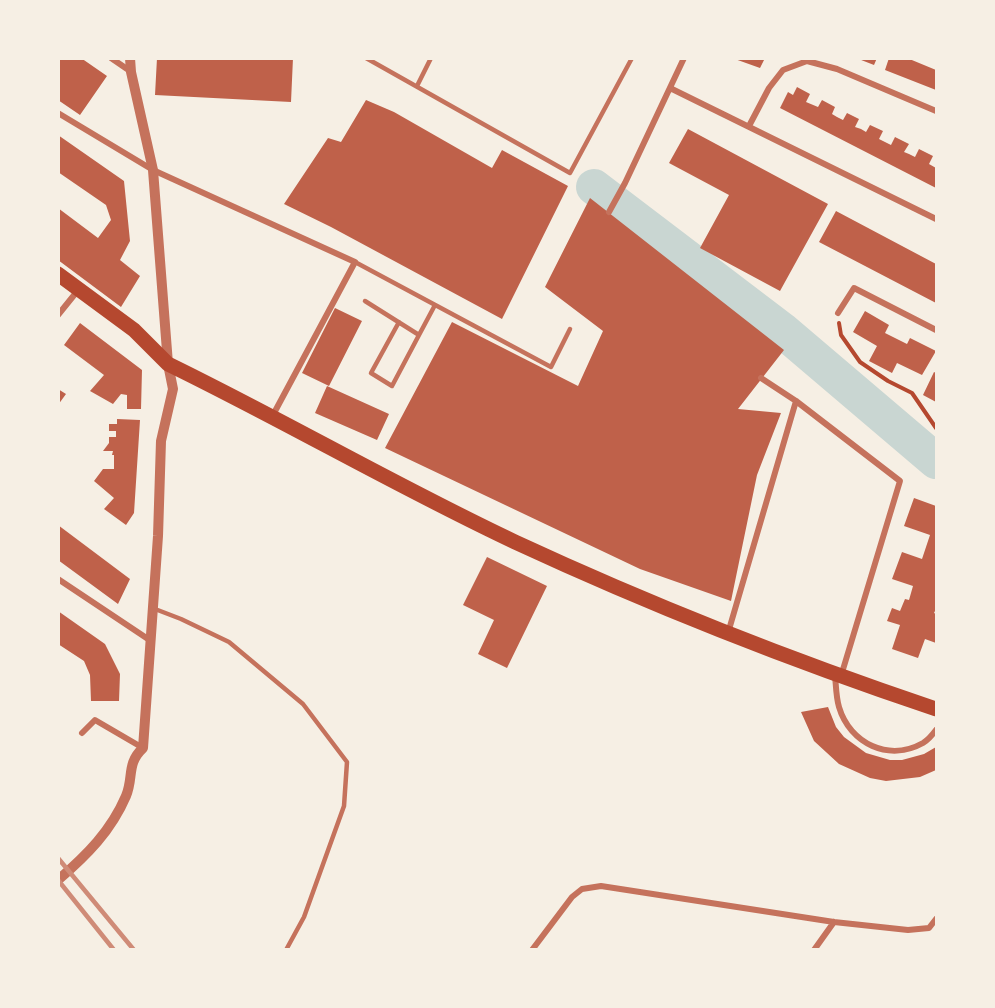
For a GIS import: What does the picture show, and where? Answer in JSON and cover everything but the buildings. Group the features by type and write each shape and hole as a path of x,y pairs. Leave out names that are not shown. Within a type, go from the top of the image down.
{"main road":[{"path":"58,274 134,330 168,364 515,542 728,635 936,709"}],"street":[{"path":"111,58 131,72"},
{"path":"58,880 75,866 108,831 127,794 134,757 143,748 152,642 161,441 173,389 168,364 153,170 131,72 130,58"},
{"path":"609,212 684,58"},
{"path":"749,126 769,88 783,70 807,61 837,69 936,111"},
{"path":"670,88 936,219"},
{"path":"58,113 153,170 355,262 272,417"},
{"path":"58,315 79,288"},
{"path":"838,313 854,288 936,330"},
{"path":"762,378 796,401 900,481 838,676 839,707 848,726 863,742 883,751 901,751 925,742 936,730"},
{"path":"728,635 796,401"},
{"path":"58,579 152,642"},
{"path":"82,733 94,720 143,748"},
{"path":"532,950 572,897 582,889 601,886 834,922 908,930 929,928 936,919"},
{"path":"814,950 834,922"}],"lane":[{"path":"366,58 570,173 632,58"},
{"path":"417,86 431,58"},
{"path":"355,262 551,367 570,329"},
{"path":"365,301 419,334"},
{"path":"399,322 371,373 392,386 435,305"},
{"path":"152,608 229,642 303,704 347,762 344,806 304,917 286,950"}],"path":[{"path":"838,313 841,335 860,362 888,381 912,393 936,428"}],"waterway":[{"path":"594,187 782,330 936,461"}],"railway":[{"path":"58,858 134,950"},
{"path":"58,880 114,950"}]}
